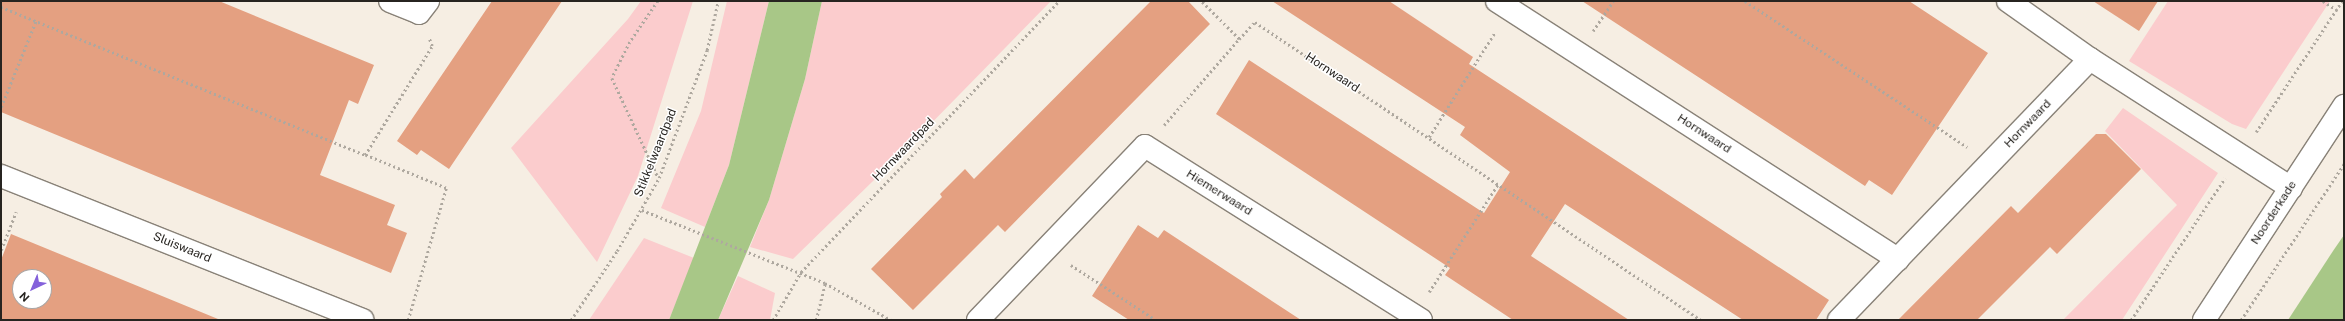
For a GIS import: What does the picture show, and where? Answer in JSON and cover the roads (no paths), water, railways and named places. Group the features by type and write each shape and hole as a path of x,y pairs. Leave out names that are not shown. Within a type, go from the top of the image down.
{"street":[{"path":"390,1 424,7"},
{"path":"2008,1 2090,59 2291,188"},
{"name":"Hornwaard","path":"1503,5 1898,258"},
{"name":"Hornwaard","path":"1839,320 2090,59"},
{"name":"Noorderkade","path":"2204,320 2344,106"},
{"name":"Hiemerwaard","path":"978,320 1048,250 1145,146 1417,318"},
{"name":"Sluiswaard","path":"1,176 362,320"}]}
